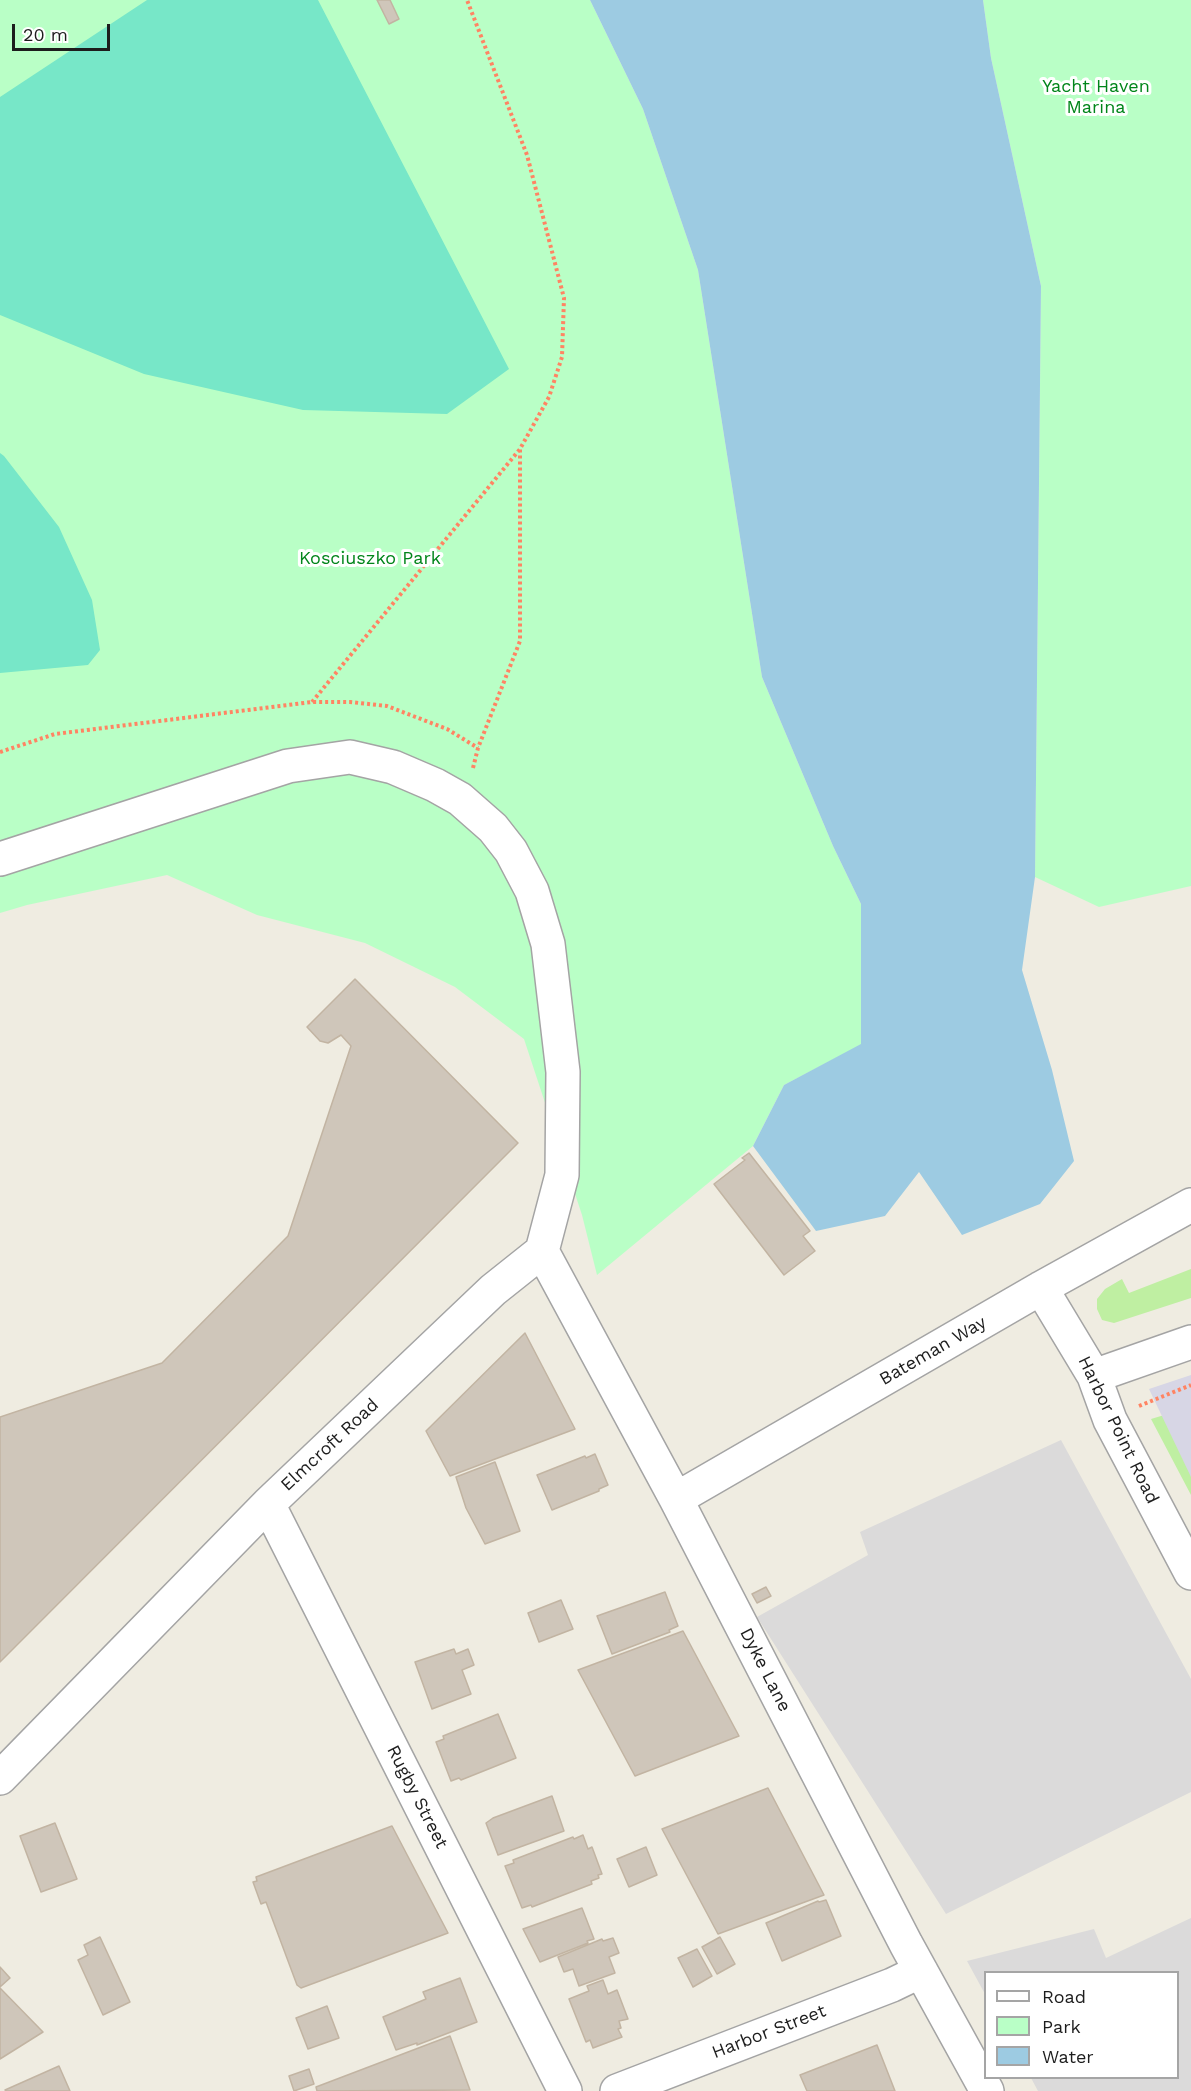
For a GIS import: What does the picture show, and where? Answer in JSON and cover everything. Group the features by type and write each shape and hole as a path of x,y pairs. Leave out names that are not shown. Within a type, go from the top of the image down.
{"street":[{"path":"0,859 288,766 350,757 393,766 460,799 493,828 511,851 532,891 548,944 563,1072 562,1175 542,1251"},
{"name":"Bateman Way","path":"676,1499 1041,1288 1191,1205"},
{"name":"Dyke Lane","path":"542,1251 676,1499 921,1971 987,2091"},
{"name":"Elmcroft Road","path":"0,1778 268,1504 493,1290 542,1251"},
{"name":"Harbor Point Road","path":"1041,1288 1094,1376 1110,1420 1191,1573"},
{"path":"1094,1376 1191,1342"},
{"name":"Rugby Street","path":"268,1504 565,2091"},
{"name":"Harbor Street","path":"617,2091 891,1985 921,1971"}],"path":[{"path":"312,702 520,449 549,397 562,357 564,298 527,155 467,0"},
{"path":"460,799 469,784 478,748 520,641 520,449"},
{"path":"0,752 55,734 312,702 350,702 387,706 447,729 478,748"},
{"path":"1110,1420 1152,1399 1191,1385"}],"shaded area":[{"path":"1191,1375 1191,1477 1149,1389"},
{"path":"1061,1440 1191,1679 1191,1792 946,1914 757,1617 868,1555 860,1532"},
{"path":"1191,1918 1191,2091 1038,2091 1032,2079 1179,2079 1179,1971 984,1971 984,1992 967,1961 1094,1929 1106,1958"}],"green space":[{"name":"Kosciuszko Park","path":"0,0 590,0 643,109 698,270 762,677 833,846 861,904 861,1045 784,1085 753,1146 597,1275 582,1215 524,1039 455,987 365,943 257,915 167,875 27,905 0,913"},
{"path":"147,0 318,0 509,369 447,414 303,410 144,374 0,315 0,97"},
{"name":"Yacht Haven Marina","path":"983,0 1191,0 1191,886 1099,907 1035,877 1041,286 991,58"},
{"path":"0,453 59,527 92,600 100,650 88,665 0,673"},
{"path":"1191,1269 1191,1298 1114,1323 1102,1320 1097,1309 1097,1299 1105,1289 1122,1279 1129,1293"},
{"path":"1191,1407 1191,1495 1151,1419"}],"water":[{"path":"590,0 983,0 991,58 1041,286 1035,877 1022,970 1052,1070 1074,1161 1040,1204 962,1235 919,1172 885,1216 816,1231 753,1146 784,1085 861,1044 861,904 833,846 762,677 698,270 643,109"}],"building":[{"path":"377,0 390,0 399,19 389,24"},
{"path":"355,979 518,1143 0,1662 0,1417 162,1363 288,1236 351,1046 341,1035 328,1043 320,1041 307,1027"},
{"path":"749,1153 810,1231 803,1236 815,1251 784,1275 714,1184 745,1160 742,1158"},
{"path":"525,1333 575,1429 450,1476 426,1431"},
{"path":"595,1454 608,1485 599,1491 552,1510 537,1475"},
{"path":"495,1462 520,1531 485,1544 466,1508 456,1477"},
{"path":"766,1587 771,1596 757,1603 752,1594"},
{"path":"665,1592 678,1626 669,1630 670,1632 612,1654 597,1616"},
{"path":"561,1600 573,1629 539,1642 528,1613"},
{"path":"683,1631 739,1736 635,1776 578,1670"},
{"path":"454,1649 456,1654 468,1649 474,1665 462,1670 471,1694 432,1709 415,1662"},
{"path":"498,1714 516,1758 461,1780 459,1778 451,1781 436,1742 444,1739 443,1736"},
{"path":"768,1788 824,1895 718,1934 662,1829"},
{"path":"552,1796 564,1831 498,1855 486,1823 493,1818"},
{"path":"55,1823 77,1879 41,1892 20,1836"},
{"path":"392,1826 448,1933 301,1988 297,1985 266,1902 261,1904 253,1882 257,1881 256,1877"},
{"path":"583,1835 588,1849 592,1847 602,1874 598,1875 599,1878 591,1881 592,1884 532,1907 531,1905 522,1908 505,1866 514,1863 513,1860"},
{"path":"646,1847 657,1875 629,1887 617,1859"},
{"path":"826,1900 841,1936 782,1961 766,1923 818,1901"},
{"path":"582,1908 594,1939 540,1962 523,1929"},
{"path":"100,1937 130,2002 103,2015 78,1960 88,1955 84,1945"},
{"path":"720,1937 735,1964 717,1974 702,1947"},
{"path":"613,1938 619,1953 609,1957 615,1973 579,1986 573,1969 564,1972 558,1957 602,1939 603,1941"},
{"path":"697,1949 712,1976 693,1987 678,1958"},
{"path":"0,1967 10,1978 0,1987"},
{"path":"460,1978 477,2022 417,2045 417,2043 396,2050 383,2017 426,1999 423,1992"},
{"path":"603,1980 608,1994 617,1990 628,2019 619,2021 621,2028 618,2029 622,2037 593,2048 590,2040 586,2042 569,1999 589,1991 587,1986"},
{"path":"0,1988 43,2032 0,2059"},
{"path":"327,2006 339,2038 308,2049 296,2018"},
{"path":"450,2036 470,2090 317,2091 316,2087"},
{"path":"877,2045 895,2091 807,2091 800,2075"},
{"path":"59,2066 70,2091 5,2090"},
{"path":"309,2069 314,2084 294,2091 289,2076"}]}
